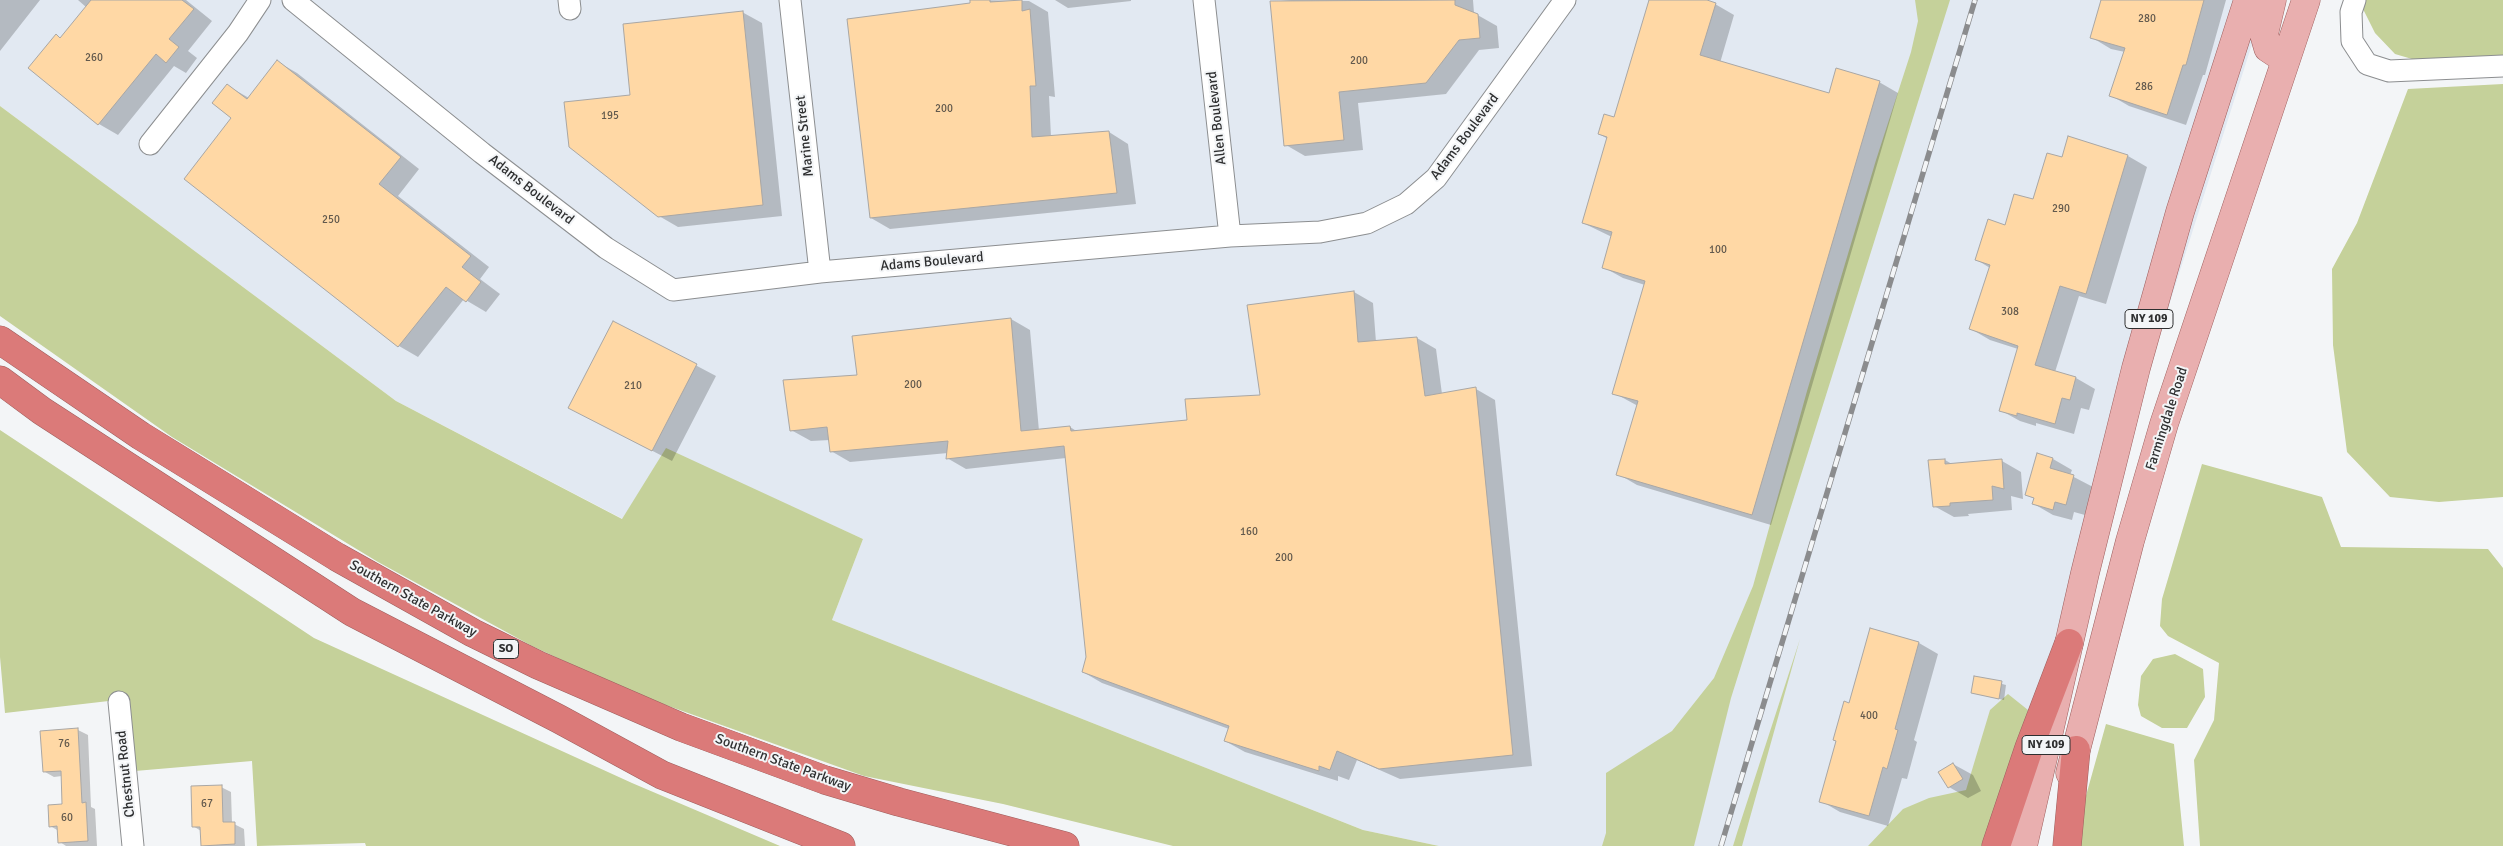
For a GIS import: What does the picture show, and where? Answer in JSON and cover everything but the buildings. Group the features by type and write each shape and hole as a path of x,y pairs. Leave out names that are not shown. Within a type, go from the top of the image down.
{"highway":[{"name":"Southern State Parkway","path":"0,340 141,436 329,552 464,628 538,665 682,726 825,780 899,802 1064,846"},
{"path":"0,380 42,411 352,612 558,718 662,775 841,846"},
{"path":"1996,846 2029,748 2069,643"},
{"path":"2067,846 2076,750"}],"main road":[{"name":"NY 109","path":"2023,846 2117,440 2148,323 2180,212 2248,0"},
{"path":"2272,0 2264,34 2268,48 2286,60"},
{"name":"Farmingdale Road","path":"2055,846 2076,750 2130,541 2164,424 2306,0"}],"street":[{"path":"150,144 238,33 260,0"},
{"name":"Adams Boulevard","path":"293,0 318,10 482,153 606,248 673,290 820,272 1230,236 1320,232 1367,223 1406,204 1436,178 1564,0"},
{"name":"Marine Street","path":"790,0 820,272"},
{"name":"Allen Boulevard","path":"1204,0 1230,236"},
{"path":"2355,0 2351,12 2352,41 2367,64 2389,70 2503,66"},
{"name":"Chestnut Road","path":"119,702 134,846"}],"shaded area":[{"path":"0,0 2266,0 2037,721 1964,846 1439,846 1363,830 832,620 863,539 666,449 623,519 396,401 0,106"}],"green space":[{"path":"1915,0 1950,0 1731,698 1694,846 1602,846 1606,833 1606,773 1672,731 1714,678 1753,586 1807,391 1876,160 1911,52 1918,21"},
{"path":"2363,0 2503,0 2503,59 2429,64 2395,54 2375,33 2362,7"},
{"path":"2503,84 2503,497 2439,502 2390,497 2347,452 2333,345 2332,269 2357,223 2408,89"},
{"path":"0,106 396,401 622,519 666,448 863,539 832,620 1363,830 1439,846 1173,846 1003,804 864,776 635,694 532,646 378,562 172,437 0,316"},
{"path":"0,430 314,638 632,783 780,846 366,846 365,843 257,846 252,761 135,771 126,699 5,713 0,657"},
{"path":"2202,464 2322,497 2341,547 2488,549 2503,568 2503,846 2200,846 2194,760 2214,720 2219,663 2168,636 2160,626 2162,599"},
{"path":"1800,639 1742,846 1733,846 1737,833"},
{"path":"2175,654 2203,669 2205,697 2187,728 2162,728 2141,716 2138,705 2141,676 2153,659"},
{"path":"2008,694 2028,710 2007,789 1985,846 1868,846 1903,809 1929,798 1966,790 1990,710"},
{"path":"2106,724 2174,744 2184,846 2072,846"}],"railway":[{"path":"1721,846 1975,0"}]}
